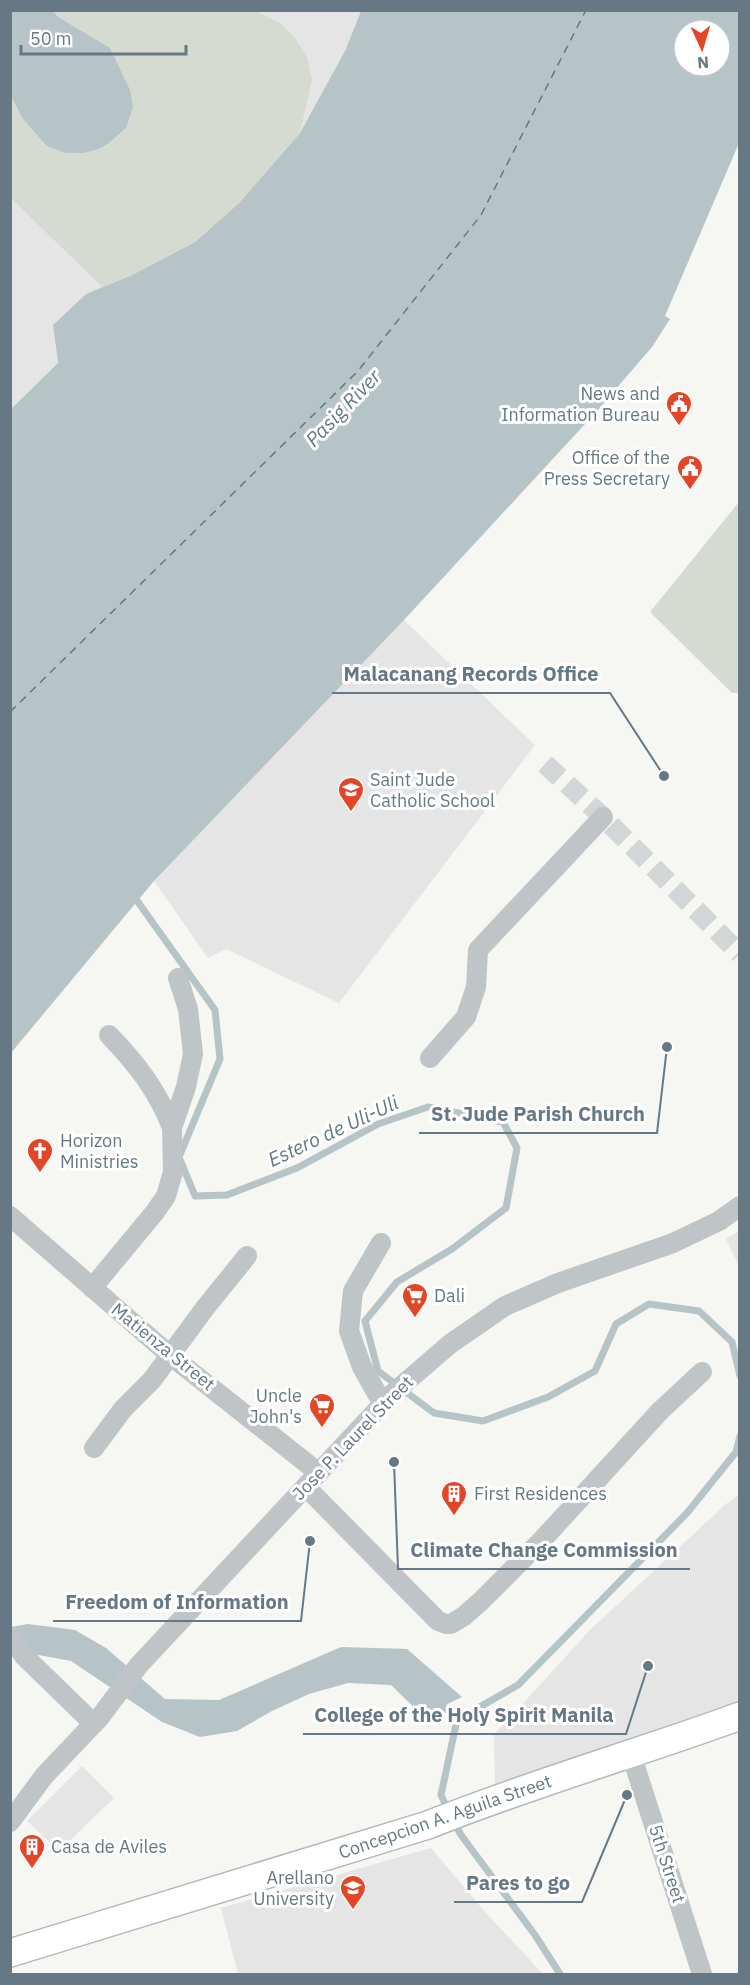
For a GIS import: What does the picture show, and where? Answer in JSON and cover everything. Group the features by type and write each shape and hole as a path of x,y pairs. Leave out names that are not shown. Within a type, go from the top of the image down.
{"street":[{"path":"430,1058 466,1017 476,987 478,950 603,817"},
{"path":"172,1128 186,1087 193,1054 188,1009 178,978"},
{"path":"92,1288 155,1212 166,1196 173,1172 172,1128 163,1104 136,1063 109,1035"},
{"name":"Jose P. Laurel Street","path":"10,1822 44,1776 97,1721 139,1665 387,1399 450,1344 504,1306 558,1283 673,1243 719,1221 740,1206"},
{"name":"Matienza Street","path":"10,1216 313,1480 438,1621 451,1624 481,1601 543,1539 660,1411 702,1372"},
{"path":"381,1243 353,1291 349,1331 362,1367 387,1399"},
{"path":"94,1448 123,1409 152,1380 247,1256"},
{"path":"10,1636 24,1656 97,1721"},
{"name":"Concepcion A. Aguila Street","path":"10,1953 245,1883 428,1825 474,1806 740,1716"},
{"name":"5th Street","path":"631,1754 702,1974"},
{"name":"Jose P. Laurel Street","path":"10,1799 44,1776"}],"shaded area":[{"path":"10,11 256,11 282,24 307,57 312,80 300,133 239,203 195,242 132,275 102,287 11,198"},
{"path":"11,11 361,11 345,51 300,133 132,275 86,294 53,325 58,363 11,409"},
{"path":"739,502 740,693 732,693 650,612"},
{"name":"Saint Jude Catholic School","path":"404,620 535,745 339,1003 226,949 208,958 154,881"},
{"path":"739,1231 739,1266 726,1239"},
{"path":"739,1495 739,1703 495,1784 494,1735 591,1629 726,1504"},
{"path":"82,1766 114,1798 59,1851 27,1821"},
{"name":"Arellano University","path":"431,1848 486,1913 543,1974 238,1974 221,1908"}],"water":[{"path":"11,10 53,11 58,17 110,48 130,90 133,107 126,128 109,143 99,149 83,153 66,153 47,146 23,119 11,96"},
{"name":"Pasig River","path":"361,11 739,11 739,143 665,316 670,319 652,347 597,411 404,620 154,881 11,1053 11,409 58,363 53,325 86,294 132,275 195,242 239,203 300,133 345,51"},
{"path":"28,1624 75,1630 106,1648 165,1699 219,1700 341,1647 407,1649 462,1697 423,1716 391,1685 348,1683 309,1694 237,1731 200,1737 162,1722 71,1661 11,1650 11,1627"}],"waterway":[{"name":"Estero de Uli-Uli","path":"133,895 215,1010 220,1059 179,1157 195,1196 227,1195 297,1168 378,1124 428,1107 503,1122 517,1148 506,1208 452,1249 397,1282 365,1321 378,1371 434,1413 483,1421 548,1397 595,1371 616,1324 649,1304 699,1311 732,1342 740,1376"},
{"name":"Estero de Uli-Uli","path":"449,1812 441,1795 457,1720 518,1685 687,1513 736,1452 740,1436"},
{"path":"438,1701 457,1720"},
{"path":"454,1822 461,1835 535,1935 560,1974"}],"ferry route":[{"path":"10,712 358,371 481,215 586,10"}],"tunnel":[{"path":"545,764 603,817 740,954"}],"place":[{"name":"News and Information Bureau","path":"679,427"},
{"name":"Office of the Press Secretary","path":"690,491"},
{"name":"Malacanang Records Office","path":"664,776"},
{"name":"Saint Jude Catholic School","path":"351,813"},
{"name":"St. Jude Parish Church","path":"667,1047"},
{"name":"Horizon Ministries","path":"40,1174"},
{"name":"Dali","path":"415,1319"},
{"name":"Uncle John's","path":"322,1429"},
{"name":"Climate Change Commission","path":"394,1462"},
{"name":"First Residences","path":"454,1517"},
{"name":"Freedom of Information","path":"310,1541"},
{"name":"College of the Holy Spirit Manila","path":"648,1666"},
{"name":"Pares to go","path":"627,1795"},
{"name":"Casa de Aviles","path":"32,1870"},
{"name":"Arellano University","path":"353,1911"}]}
